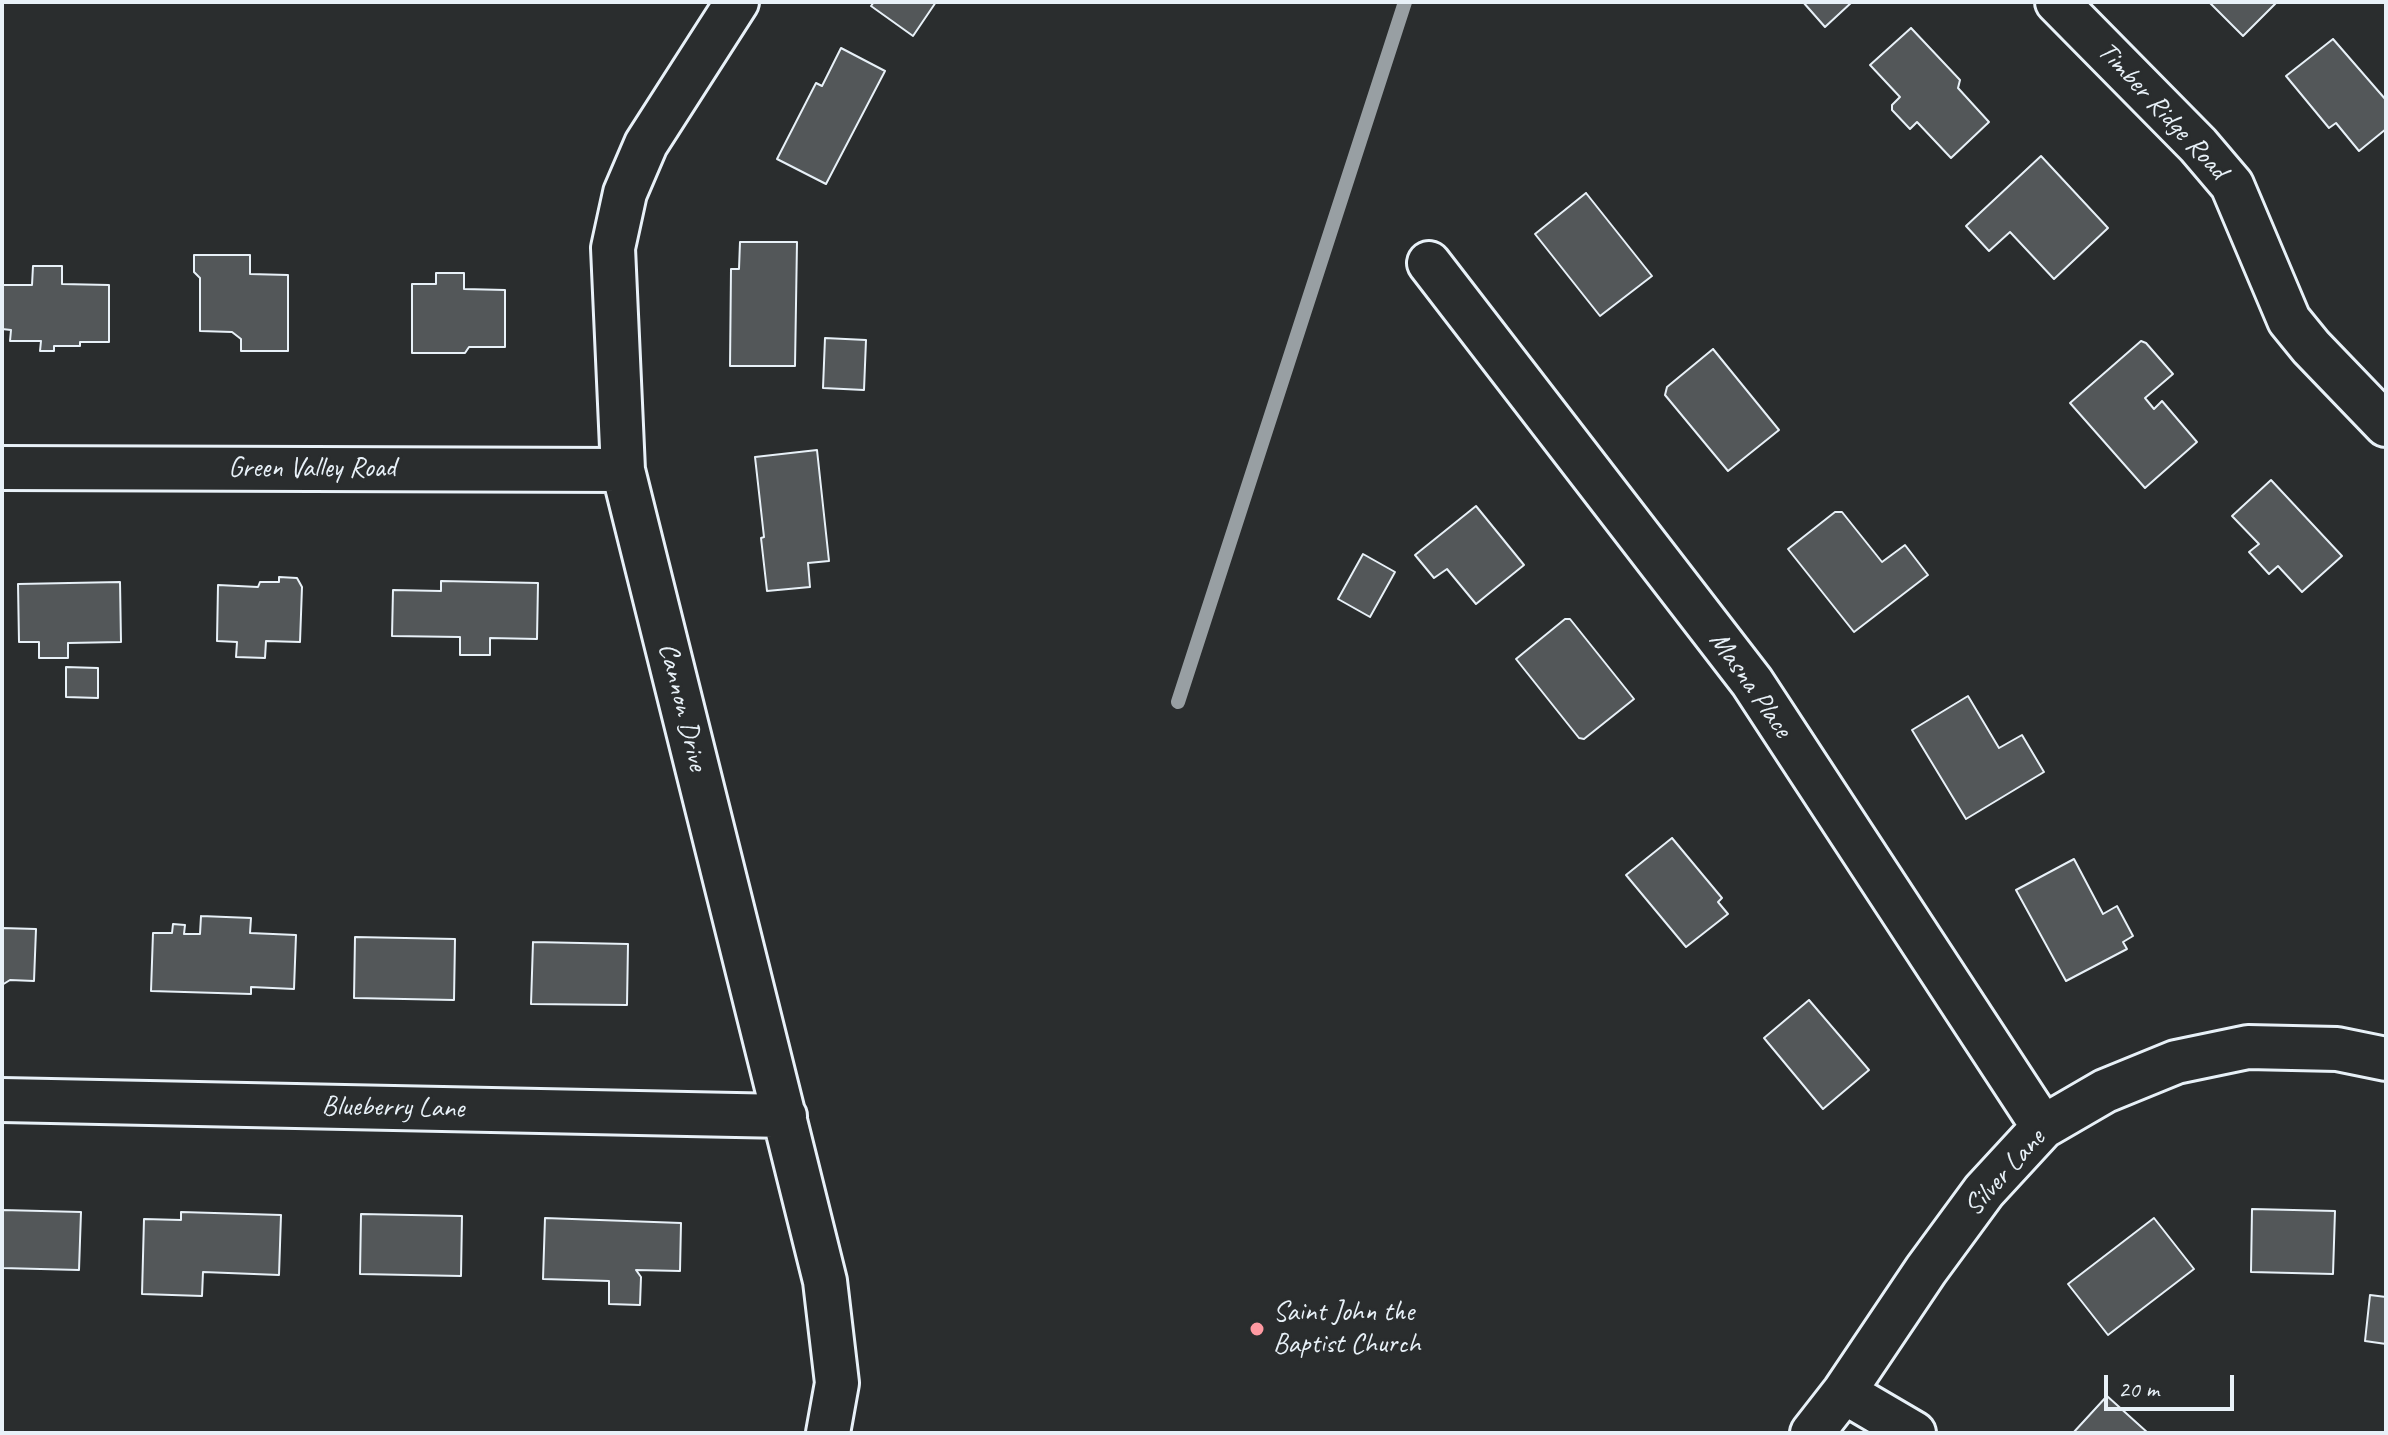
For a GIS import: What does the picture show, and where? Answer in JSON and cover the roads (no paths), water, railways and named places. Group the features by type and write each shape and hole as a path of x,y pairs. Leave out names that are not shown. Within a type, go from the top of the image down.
{"street":[{"name":"Cannon Drive","path":"737,2 646,144 625,193 613,248 623,470 825,1281 837,1383 828,1433"},
{"name":"Timber Ridge Road","path":"2057,2 2198,145 2232,185 2289,320 2386,425"},
{"name":"Masna Place","path":"1429,263 1752,682 2043,1127"},
{"name":"Green Valley Road","path":"2,468 623,470"},
{"name":"Silver Lane","path":"1812,1433 1984,1191 2043,1127 2105,1091 2176,1062 2248,1047 2337,1049 2386,1059"},
{"name":"Blueberry Lane","path":"2,1100 785,1116"},
{"path":"1844,1392 1914,1433"}],"waterway":[{"path":"1178,702 1405,2"}],"place":[{"name":"Saint John the Baptist Church","path":"1257,1329"}]}
